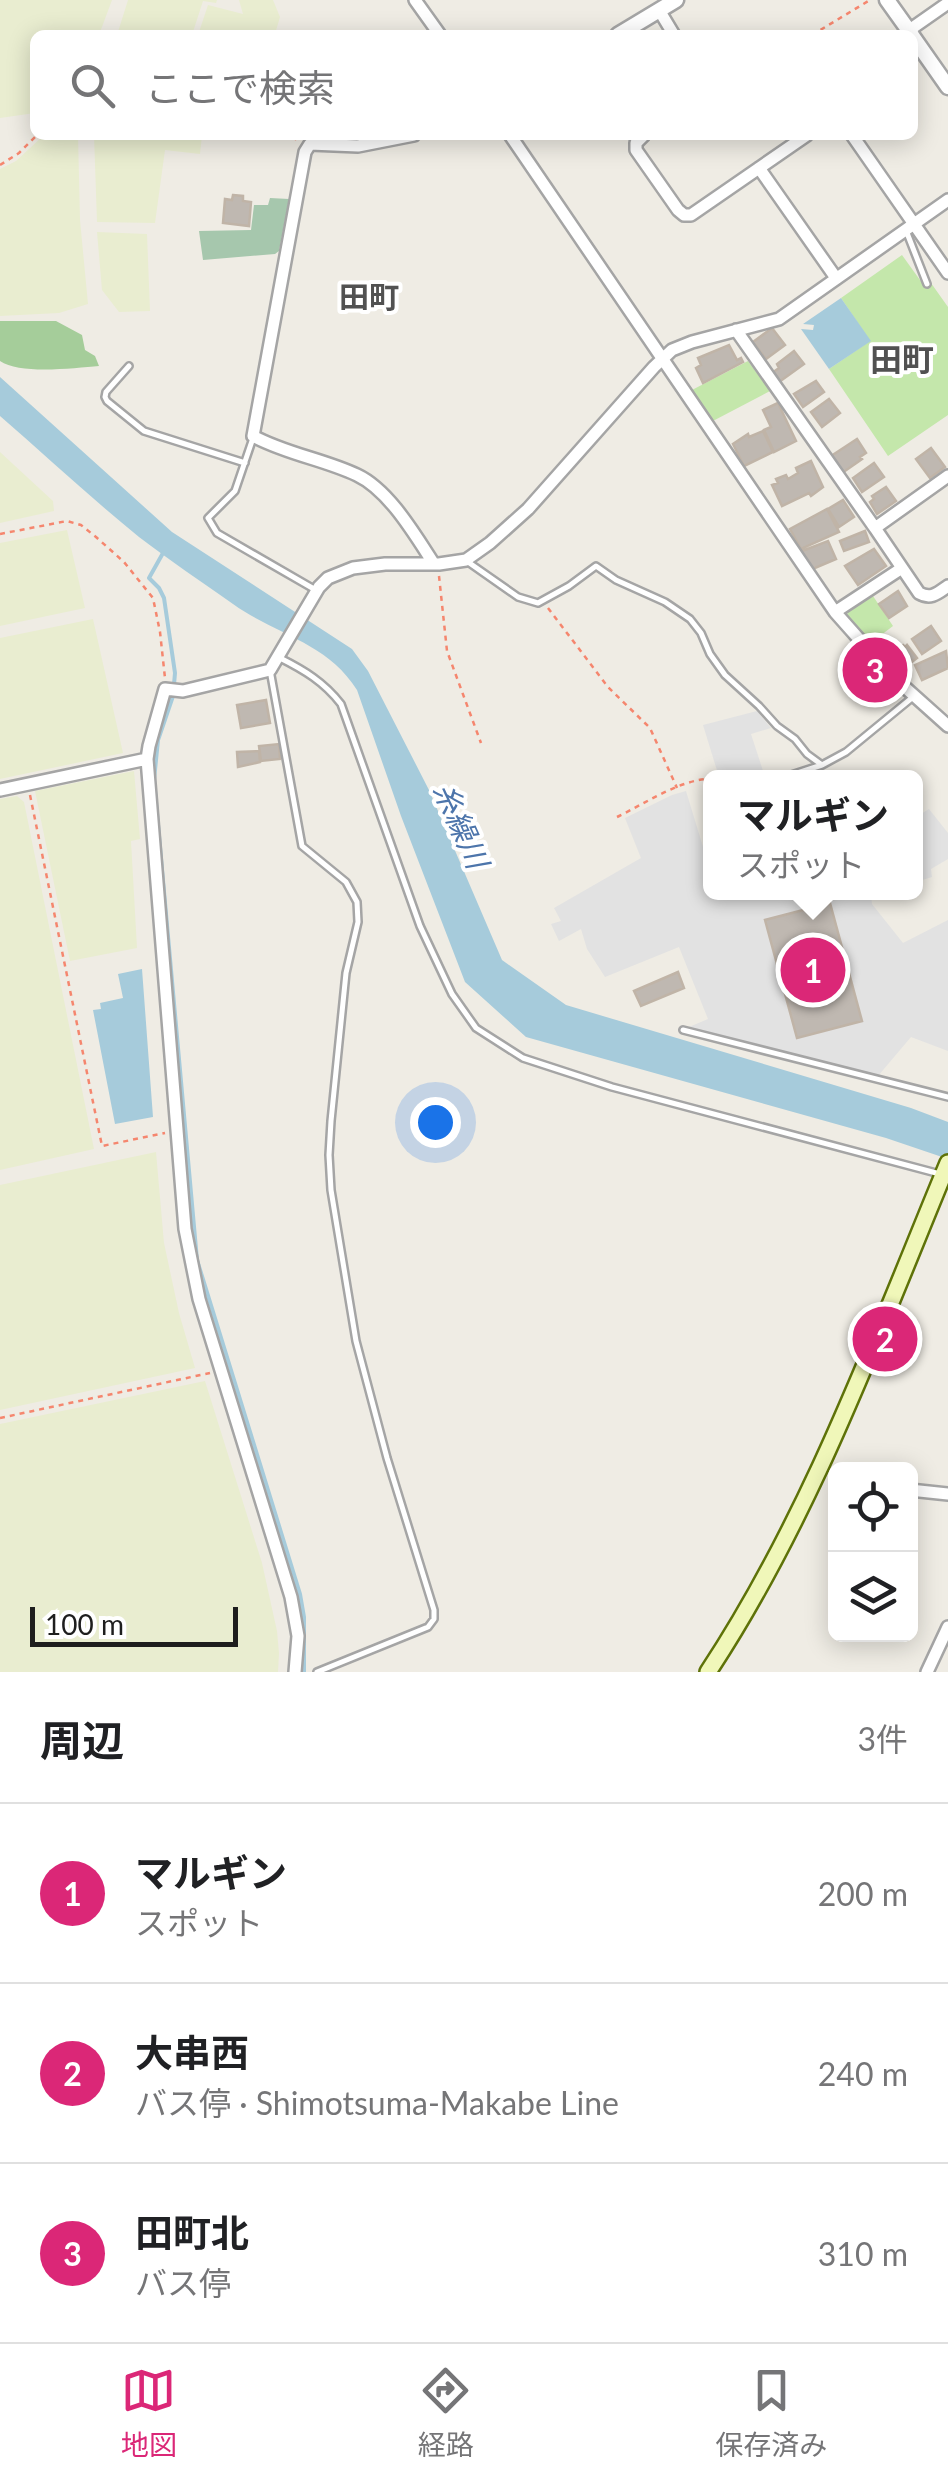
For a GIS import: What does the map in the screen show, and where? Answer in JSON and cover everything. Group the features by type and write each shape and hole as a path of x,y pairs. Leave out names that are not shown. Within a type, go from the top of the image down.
{"main road":[{"path":"708,1672 779,1553 946,1169"}],"street":[{"path":"415,0 436,30"},
{"path":"626,30 676,0"},
{"path":"887,0 908,30"},
{"path":"916,30 948,4"},
{"path":"659,10 671,30"},
{"path":"918,44 948,86"},
{"path":"389,140 358,146 310,144 305,152 253,436 358,476 382,491 437,564"},
{"path":"513,140 834,612 866,650 914,696 943,713 948,726"},
{"path":"637,140 636,150 684,215 697,212 800,140"},
{"path":"855,140 910,227 948,273"},
{"path":"759,168 836,278"},
{"path":"298,1672 292,1598 191,1266 148,758 149,746 172,690 270,670 328,578 353,568 466,560 528,509 672,350 779,319 948,200"},
{"path":"736,330 919,593 935,596 948,586"},
{"path":"875,528 948,476"},
{"path":"834,612 902,568"},
{"path":"0,790 148,758"},
{"path":"819,1467 828,1470"},
{"path":"918,1491 948,1494"},
{"path":"928,1672 948,1627"}],"lane":[{"path":"910,227 926,284"},
{"path":"129,366 106,392 107,401 144,431 245,463"},
{"path":"253,436 235,491 208,518 218,532 315,594"},
{"path":"466,560 524,601 538,604 596,566 616,580 665,602 701,633 725,675 822,765"},
{"path":"279,655 322,683 341,704 420,926 452,994 476,1028 522,1058 612,1086 946,1169"},
{"path":"270,670 302,846 346,882 357,902 358,922 346,973 331,1120 331,1190 356,1341 434,1610 428,1627 318,1672"},
{"path":"807,770 846,752 914,696"},
{"path":"684,1030 948,1097"}],"path":[{"path":"820,30 870,0"},
{"path":"0,165 32,140"},
{"path":"298,140 310,144"},
{"path":"0,534 66,521 82,525 124,562 153,598 172,690"},
{"path":"437,564 447,651 481,743"},
{"path":"544,602 608,687 650,728 677,788"},
{"path":"618,817 703,779"},
{"path":"28,784 102,1146 177,1130"},
{"path":"0,1418 221,1370"}],"green space":[{"path":"0,0 112,0 101,30 30,30 30,114 0,118"},
{"path":"128,0 217,0 203,1 194,30 119,30"},
{"path":"239,0 273,0 280,17 276,30 200,30 208,5 243,14"},
{"path":"39,140 78,140 88,304 59,313 0,316 0,169 16,161"},
{"path":"94,140 201,140 200,154 165,150 155,223 97,222"},
{"path":"270,198 289,199 279,251 203,260 199,231 251,230 254,205 268,205"},
{"path":"97,232 147,234 150,311 119,312 102,290"},
{"path":"902,255 925,287 931,283 948,307 948,415 888,456 829,369 870,341 841,298"},
{"path":"0,321 56,321 82,335 85,350 95,356 99,366 48,370 20,368 0,361"},
{"path":"748,361 770,391 711,422 690,391"},
{"path":"0,452 53,501 54,511 0,523"},
{"path":"67,530 85,608 0,626 0,543"},
{"path":"871,593 893,626 868,645 847,618 848,609"},
{"path":"93,619 123,753 0,779 0,638"},
{"path":"134,771 140,839 131,841 137,948 70,961 35,791"},
{"path":"17,796 24,802 94,1149 0,1170 0,799"},
{"path":"156,1152 164,1243 195,1368 0,1410 0,1185"},
{"path":"205,1381 262,1563 277,1631 278,1672 0,1672 0,1424"}],"shaded area":[{"path":"757,711 771,728 751,734 763,770 717,770 703,725"},
{"path":"686,791 703,847 703,900 872,900 903,943 948,920 948,1051 911,1037 878,1076 689,1027 708,1019 679,947 605,977 587,949 581,929 559,941 551,924 561,921 554,908 641,858 625,818","holes":["830,903 862,1020 797,1038 765,920"]},
{"path":"929,809 948,833 948,859 931,869 932,877 923,880 923,813"}],"water":[{"path":"841,298 871,341 829,369 801,329 813,330 814,325 803,324"},
{"path":"0,377 172,532 352,649 368,671 429,790 502,960 566,1005 948,1122 948,1159 526,1037 465,982 357,690 345,674 316,650 233,604 150,546 104,507 0,416"},
{"path":"142,969 153,1117 115,1124 93,1010 101,1009 100,1003 123,998 118,974"}],"building":[{"path":"233,195 251,202 249,226 223,223 225,199 232,200"},
{"path":"772,328 785,345 766,359 753,342"},
{"path":"729,345 737,360 741,358 743,362 703,383 696,368 701,365 698,358"},
{"path":"794,351 804,364 779,382 772,373"},
{"path":"816,381 824,392 803,407 794,394"},
{"path":"829,399 840,413 822,427 811,412"},
{"path":"778,403 796,441 774,452 764,430 771,427 763,410"},
{"path":"763,431 773,452 744,466 733,444 748,434 749,437"},
{"path":"857,439 866,453 842,473 831,456"},
{"path":"931,448 945,467 930,478 916,459"},
{"path":"811,461 823,487 811,496 809,493 782,506 772,485 778,483 776,479 786,475 788,479 798,473 796,468"},
{"path":"874,463 884,477 862,492 853,478"},
{"path":"886,487 896,501 877,514 870,502 872,496"},
{"path":"843,500 854,517 839,527 828,509"},
{"path":"827,509 839,532 801,549 790,529"},
{"path":"865,531 869,542 844,551 840,541"},
{"path":"828,541 836,559 810,570 802,551"},
{"path":"874,549 886,566 858,585 845,566"},
{"path":"898,591 907,606 889,618 879,604"},
{"path":"931,626 941,641 922,654 912,639"},
{"path":"903,645 917,658 895,675 884,661 885,656"},
{"path":"946,651 948,668 922,680 915,665"},
{"path":"266,700 270,723 241,728 237,705"},
{"path":"279,744 280,759 261,761 259,746"},
{"path":"259,751 260,762 238,767 237,752"},
{"path":"830,903 862,1021 797,1038 765,920"},
{"path":"678,972 684,988 641,1006 634,991"}],"waterway":[{"path":"163,553 149,578 164,598 175,673 173,696 158,740 154,780 197,1260 300,1594 304,1672"}],"place":[{"name":"田町北","path":"875,670"},
{"name":"マルギン","path":"813,970"},
{"name":"大串西","path":"885,1339"}],"district":[{"name":"田町","path":"369,296"},
{"name":"田町","path":"902,358"}],"water label":[{"name":"糸繰川","path":"462,825"}]}
